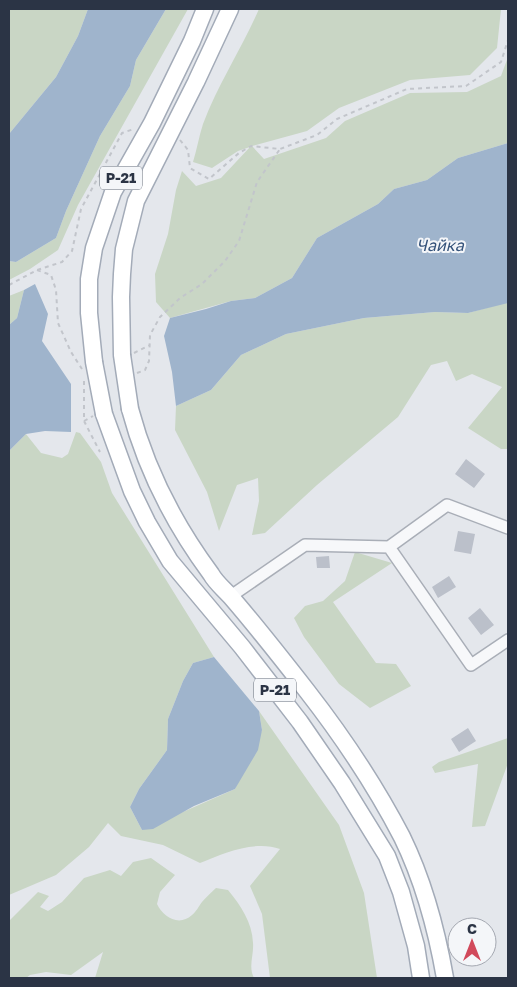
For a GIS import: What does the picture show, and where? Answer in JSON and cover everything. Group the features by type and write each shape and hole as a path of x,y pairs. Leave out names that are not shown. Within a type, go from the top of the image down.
{"main road":[{"name":"Р-21","path":"205,9 192,41 152,123 113,192 94,248 89,279 88,313 94,362 104,414 132,492 170,561 242,647 300,722 342,783 387,856 401,892 416,946 421,978"},
{"name":"Р-21","path":"230,9 196,82 136,201 124,248 121,297 123,357 130,408 138,438 150,470 186,539 212,576 231,596 309,693 378,794 403,839 421,883 442,956 446,978"}],"street":[{"path":"231,596 304,545 389,547 447,505 508,528"},
{"path":"389,547 471,665 508,640"}],"path":[{"path":"172,127 188,150 190,168 210,179 239,153 251,146 280,149 317,135 337,119 407,89 466,86 501,62 508,40"},
{"path":"9,285 37,270 62,262 72,251 81,209 122,133 152,123"},
{"path":"134,374 145,370 150,361 150,335 160,317 180,298 202,284 226,262 239,241 257,182 280,149"},
{"path":"37,270 51,275 56,290 58,323 71,352 85,374 84,421 100,452"},
{"path":"123,357 150,345"}],"green space":[{"path":"9,9 88,9 78,36 56,77 9,134"},
{"path":"166,9 188,9 78,205 58,250 30,269 9,280 9,261 16,262 56,238 66,211 100,136 130,86 136,60"},
{"path":"259,9 501,9 497,48 470,75 410,80 339,108 307,131 252,146 264,159 326,138 345,121 410,93 467,92 501,76 508,57 508,143 458,158 427,180 394,189 378,204 317,238 292,278 255,298 231,301 170,318 156,302 155,274 168,234 176,190 182,171 196,186 221,178 250,147 238,151 212,168 193,162 209,109"},
{"path":"24,290 17,318 9,325 9,296"},
{"path":"508,302 508,449 501,449 468,428 502,387 472,374 456,381 447,361 431,365 398,417 317,485 265,533 252,535 259,501 258,478 237,485 219,531 207,492 175,430 176,406 211,390 241,355 286,334 364,318 435,312 468,313"},
{"path":"76,432 80,433 101,462 112,493 214,657 193,663 183,681 168,719 167,750 139,789 130,807 142,830 235,789 262,730 259,711 339,825 364,893 377,978 270,978 262,914 250,886 280,849 260,846 250,847 219,855 200,863 163,845 121,836 108,823 89,847 56,875 9,895 9,451 26,434 41,453 62,458 68,454"},
{"path":"355,552 392,563 333,602 376,663 396,664 411,686 370,708 339,684 304,637 294,618 305,606 323,601 345,581"},
{"path":"508,738 508,763 485,826 472,827 478,764 435,773 432,767 439,762"},
{"path":"151,858 175,875 160,892 157,904 163,913 172,919 187,919 216,888 228,890 248,921 253,943 251,970 254,978 95,978 103,952 71,975 46,972 30,975 26,978 9,978 9,921 38,892 49,896 40,907 48,911 62,902 84,878 110,870 121,876 133,862"}],"water":[{"path":"88,9 166,9 136,60 130,86 100,136 66,211 56,238 16,262 9,261 9,134 56,77 78,36"},
{"name":"Чайка","path":"508,143 508,303 468,313 435,312 364,318 286,334 241,355 211,390 176,406 172,372 164,336 170,318 231,301 255,298 292,278 317,238 378,204 394,189 427,180 458,158"},
{"path":"35,284 48,314 42,341 71,384 71,432 45,431 26,434 9,451 9,325 17,318 24,290"},
{"path":"214,657 259,711 262,730 258,750 235,789 194,806 153,829 142,830 130,807 139,789 167,750 168,719 183,681 193,663"}],"building":[{"path":"466,459 485,474 474,488 455,474"},
{"path":"458,531 475,534 471,554 454,551"},
{"path":"329,556 330,568 317,568 316,557"},
{"path":"449,576 456,587 438,598 432,587"},
{"path":"480,608 494,625 481,635 468,618"},
{"path":"468,728 476,741 459,752 451,739"}]}
